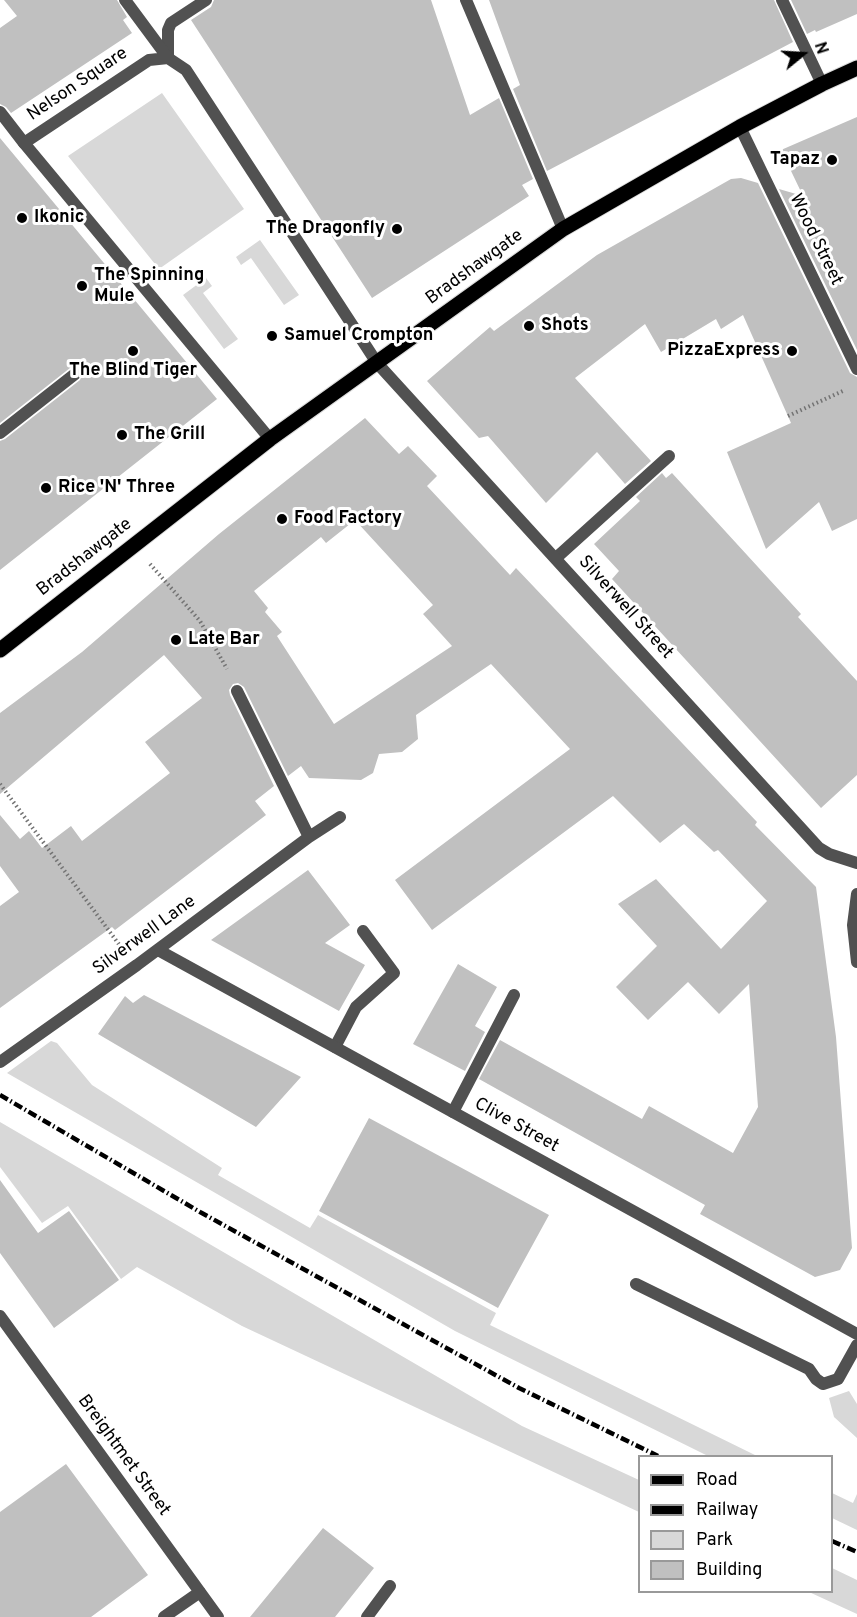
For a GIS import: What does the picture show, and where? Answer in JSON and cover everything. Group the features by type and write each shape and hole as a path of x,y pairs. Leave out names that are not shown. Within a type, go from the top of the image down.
{"main road":[{"name":"Bradshawgate","path":"0,650 270,439 563,229 740,127 857,68"}],"street":[{"path":"125,0 168,58 186,70 378,363"},
{"path":"168,58 168,30 171,23 206,0"},
{"path":"466,0 563,229"},
{"path":"782,0 822,84"},
{"name":"Nelson Square","path":"168,58 149,60 24,143 270,439"},
{"path":"0,112 24,143"},
{"name":"Wood Street","path":"740,127 857,369"},
{"name":"Silverwell Street","path":"378,363 819,848 829,854 857,863"},
{"path":"0,433 75,374"},
{"path":"556,558 669,456"},
{"path":"237,692 309,837"},
{"name":"Silverwell Lane","path":"0,1062 158,950 309,837 340,817"},
{"path":"857,894 853,925 857,962"},
{"path":"335,1047 356,1007 394,973 363,931"},
{"name":"Clive Street","path":"158,950 857,1334"},
{"path":"453,1112 514,995"},
{"path":"636,1284 809,1369 823,1384 838,1379 857,1345"},
{"name":"Breightmet Street","path":"0,1316 218,1617"},
{"path":"367,1617 390,1586"},
{"path":"164,1617 200,1592"}],"path":[{"path":"788,416 851,388"},
{"path":"134,544 200,621 237,692"},
{"path":"0,783 115,940 137,965"}],"green space":[{"path":"162,93 244,209 159,269 68,156"},
{"path":"260,240 299,295 284,305 251,258 241,265 236,257"},
{"path":"206,278 212,286 203,293 238,339 224,349 183,295"},
{"path":"51,1041 57,1043 92,1085 222,1168 218,1175 310,1228 318,1215 496,1313 490,1325 755,1455 706,1455 455,1331 7,1073"},
{"path":"0,1122 522,1426 638,1480 638,1512 242,1326 137,1267 121,1279 68,1206 42,1223 0,1167"},
{"path":"849,1391 857,1404 857,1438 834,1417 829,1398"},
{"path":"833,1493 853,1503 857,1494 857,1530 833,1518"},
{"path":"833,1568 857,1580 857,1614 811,1593 833,1593"}],"building":[{"path":"4,0 117,0 127,17 123,20 132,33 11,113 0,104 0,28 17,16"},
{"path":"214,0 431,0 470,115 499,98 533,179 522,185 529,196 372,298 191,20 211,7"},
{"path":"489,0 774,0 793,42 547,171 513,89 520,85"},
{"path":"791,0 857,0 857,14 807,34"},
{"path":"857,117 857,350 779,189 803,196 781,150"},
{"path":"0,138 217,399 0,570 0,441 80,380 83,373 79,367 70,368 0,423"},
{"path":"741,178 758,183 850,373 857,377 857,519 832,531 819,502 766,549 727,452 791,423 743,315 721,329 716,319 661,352 645,324 575,378 651,461 625,484 597,452 546,503 488,436 479,438 427,381 490,327 494,331 597,255 731,179"},
{"path":"365,418 399,454 408,446 437,476 427,486 510,575 516,568 757,822 755,825 816,887 836,1037 852,1248 840,1270 815,1277 700,1214 705,1205 479,1079 500,1040 642,1119 649,1106 733,1153 758,1107 749,984 719,1014 688,982 648,1020 616,987 657,946 618,904 656,879 721,949 767,901 718,850 714,852 684,824 660,843 613,796 432,930 395,880 570,749 491,664 416,715 418,739 402,752 379,754 373,773 361,780 309,778 301,766 288,776 244,687 238,683 233,684 229,690 230,695 274,786 255,801 266,815 115,930 112,927 0,1008 0,906 19,892 0,866 0,815 20,839 29,831 42,848 71,826 82,841 170,773 145,742 202,698 164,655 0,794 0,713 82,652 219,534","holes":["355,520 433,605 423,614 452,646 334,724 277,636 282,632 265,612 268,608 254,591 321,537 326,543"]},
{"path":"662,473 666,478 672,473 801,614 798,617 857,681 857,775 821,808 612,579 619,571 594,544 640,501 636,497"},
{"path":"308,870 350,925 325,943 365,965 339,1011 211,940"},
{"path":"458,964 497,987 475,1026 485,1032 465,1071 413,1044"},
{"path":"144,995 301,1077 256,1127 98,1034 125,996 133,1003"},
{"path":"369,1118 549,1215 498,1308 319,1211"},
{"path":"0,1180 38,1233 69,1211 119,1280 54,1328 0,1253"},
{"path":"66,1464 148,1575 91,1617 0,1617 0,1512"},
{"path":"323,1528 374,1568 335,1617 250,1617"}],"railway":[{"path":"0,1095 200,1212 519,1388 656,1455"},
{"path":"833,1541 857,1552"}],"place":[{"name":"Tapaz","path":"832,160"},
{"name":"Ikonic","path":"22,218"},
{"name":"The Dragonfly","path":"397,229"},
{"name":"The Spinning Mule","path":"82,286"},
{"name":"Shots","path":"529,326"},
{"name":"Samuel Crompton","path":"272,336"},
{"name":"The Blind Tiger","path":"133,351"},
{"name":"PizzaExpress","path":"792,351"},
{"name":"The Grill","path":"122,435"},
{"name":"Rice 'N' Three","path":"46,488"},
{"name":"Food Factory","path":"282,519"},
{"name":"Late Bar","path":"176,640"}]}
